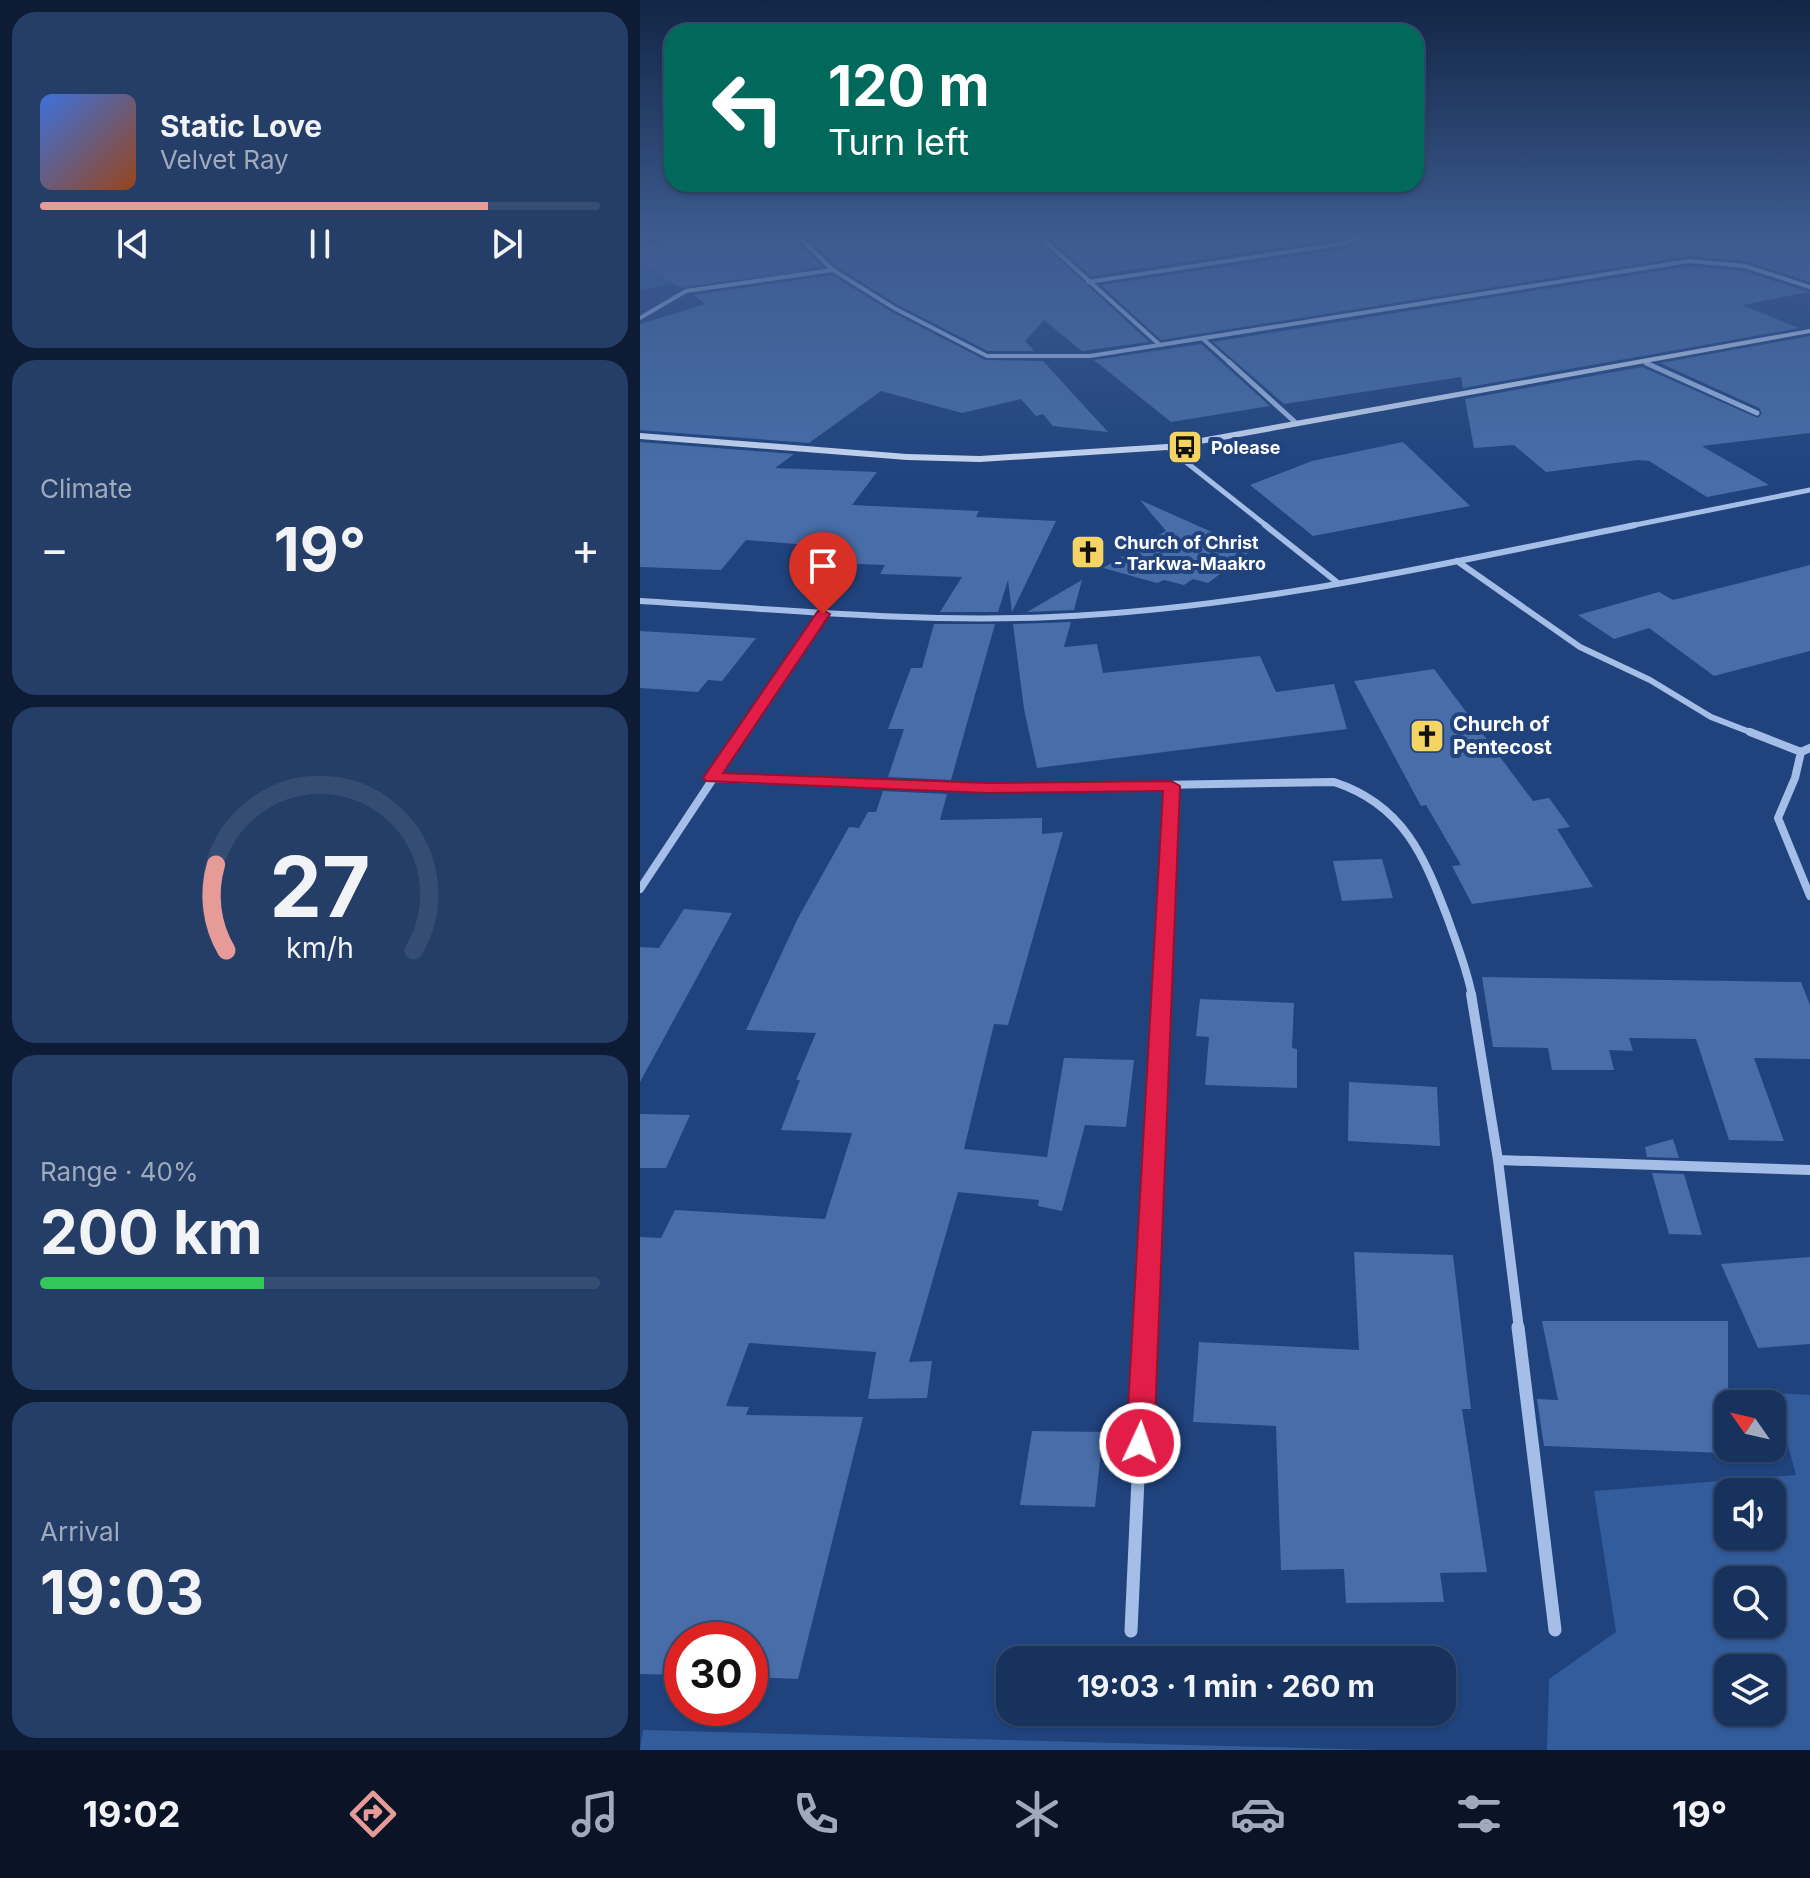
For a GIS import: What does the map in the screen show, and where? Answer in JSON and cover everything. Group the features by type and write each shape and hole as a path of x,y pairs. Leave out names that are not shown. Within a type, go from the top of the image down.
{"street":[{"path":"909,316 987,356 1090,356 1342,316"},
{"path":"1126,316 1160,345"},
{"path":"640,436 907,457 980,459 1167,447 1810,331"},
{"path":"1203,339 1295,422"},
{"path":"1646,363 1757,413"},
{"path":"1167,447 1338,584"},
{"path":"640,601 925,618 1051,617 1179,607 1338,584 1810,490"},
{"path":"1457,561 1580,647 1650,680 1711,717 1806,750 1778,818 1810,896"},
{"path":"640,889 823,614"},
{"path":"712,778 987,788 1334,782 1355,789 1376,803 1404,829 1425,858 1468,974 1498,1160 1555,1630"},
{"path":"1131,1631 1171,786"},
{"path":"1498,1160 1810,1170"}],"shaded area":[{"path":"1786,1394 1810,1395 1810,1750 1547,1750 1549,1679 1616,1632 1594,1491 1714,1481 1714,1550 1786,1550 1786,1478 1758,1478 1796,1475 1786,1438"},
{"path":"643,1730 1377,1750 640,1750"}],"building":[{"path":"667,316 899,316 985,360 1043,361 1108,432 1053,426 1043,414 1036,416 1021,399 962,413 881,391 809,443 640,430 640,324"},
{"path":"919,316 1120,316 1149,342 1082,351 1044,320 1025,341 1034,351 988,351"},
{"path":"1134,316 1314,316 1161,340"},
{"path":"1378,316 1768,316 1799,328 1463,388 1461,377 1284,404 1213,342"},
{"path":"1810,336 1810,433 1702,446 1769,485 1707,497 1649,461 1546,472 1514,445 1474,448 1465,399 1642,367 1758,418 1762,413 1759,408 1660,363"},
{"path":"1201,344 1270,406 1171,422 1094,360"},
{"path":"640,442 794,454 775,468 877,472 852,505 979,511 976,517 1056,521 1012,612 1008,580 998,612 940,612 962,577 880,574 885,565 834,563 845,548 746,540 721,570 640,567"},
{"path":"1403,442 1470,506 1313,536 1250,485 1312,461"},
{"path":"1140,500 1252,550 1208,583 1193,579 1184,585 1164,580 1157,583 1103,568 1166,531"},
{"path":"1810,565 1810,651 1714,676 1649,628 1614,639 1578,615 1659,592 1673,600"},
{"path":"1082,580 1074,610 1027,612"},
{"path":"1071,622 1064,647 1097,644 1103,673 1260,656 1276,692 1334,684 1347,729 1037,768 1024,709 1013,624"},
{"path":"934,624 995,624 951,780 888,777 904,729 888,729 911,668 922,668"},
{"path":"640,631 756,638 722,681 708,680 698,692 640,688"},
{"path":"1434,669 1533,801 1549,798 1570,827 1557,829 1593,887 1472,904 1452,866 1461,865 1426,805 1421,806 1354,681"},
{"path":"883,791 947,794 940,820 1042,818 1042,834 1063,832 1008,1025 994,1024 964,1149 1047,1157 1064,1058 1134,1060 1126,1127 1085,1125 1062,1211 1038,1206 1039,1200 958,1192 909,1362 932,1361 927,1398 868,1399 876,1352 749,1343 726,1406 749,1407 746,1415 863,1417 798,1679 768,1678 768,1622 664,1622 664,1675 640,1674 640,1237 661,1238 675,1210 825,1219 852,1133 781,1130 800,1080 796,1080 816,1033 746,1030 798,918 849,827 859,828 868,812 876,812"},
{"path":"1382,859 1393,898 1342,901 1333,861"},
{"path":"684,909 732,913 640,1082 640,947 659,948"},
{"path":"1482,977 1801,982 1810,1005 1810,1059 1754,1058 1784,1141 1729,1140 1696,1039 1629,1038 1633,1051 1609,1050 1614,1070 1552,1070 1548,1048 1493,1047"},
{"path":"1200,999 1294,1003 1292,1048 1297,1049 1297,1088 1205,1085 1209,1037 1196,1036"},
{"path":"1349,1082 1437,1087 1440,1146 1348,1141"},
{"path":"640,1114 690,1115 666,1168 640,1168"},
{"path":"1673,1139 1679,1158 1647,1157 1645,1147"},
{"path":"1652,1173 1684,1174 1702,1235 1669,1234"},
{"path":"1354,1252 1453,1255 1471,1409 1462,1409 1487,1572 1440,1573 1444,1602 1346,1603 1344,1569 1281,1570 1276,1426 1193,1422 1199,1342 1359,1350"},
{"path":"1810,1257 1810,1344 1758,1348 1721,1264"},
{"path":"1542,1321 1728,1321 1729,1390 1714,1390 1714,1453 1544,1446 1537,1399 1558,1400"},
{"path":"1032,1431 1103,1432 1095,1507 1020,1505"}],"place":[{"name":"Polease","path":"1185,447"},
{"name":"Church of Christ - Tarkwa-Maakro","path":"1088,552"},
{"name":"Church of Pentecost","path":"1427,736"}],"route":[{"path":"823,614 712,778 987,788 1171,786 1140,1443"}]}
